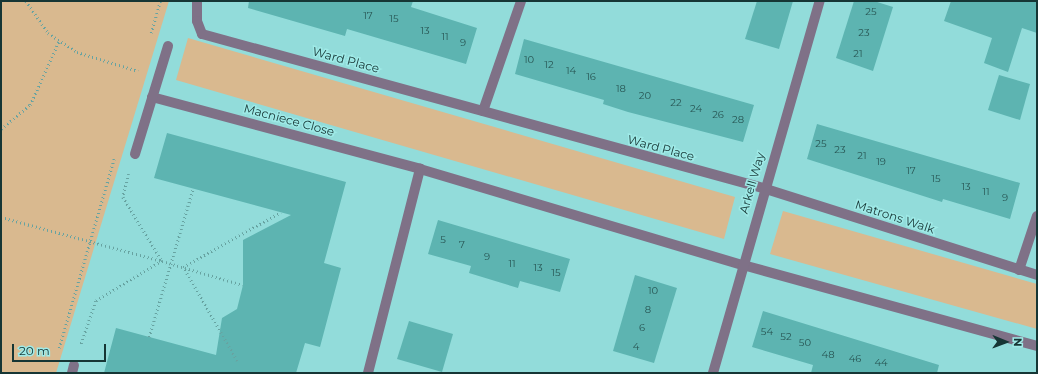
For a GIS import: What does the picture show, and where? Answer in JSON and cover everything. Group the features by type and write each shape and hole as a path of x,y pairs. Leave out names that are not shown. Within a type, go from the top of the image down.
{"street":[{"name":"Ward Place","path":"197,1 197,21 202,34 763,188"},
{"path":"483,112 521,1"},
{"name":"Arkell Way","path":"712,373 763,188 820,1"},
{"path":"135,154 168,46"},
{"name":"Macniece Close","path":"152,97 445,176 743,265 1037,346"},
{"path":"368,373 420,169"},
{"name":"Matrons Walk","path":"763,188 1037,275"},
{"path":"1019,270 1037,216"}],"path":[{"path":"26,1 48,33 59,41 77,52 139,72 137,79"},
{"path":"1,129 30,106 59,41"},
{"path":"73,369 58,351 116,151"},
{"path":"135,154 122,197 162,261"},
{"path":"149,337 193,188"},
{"path":"183,267 280,212"},
{"path":"1,217 243,285"},
{"path":"73,369 96,301 162,261"},
{"path":"183,267 237,361"}],"shaded area":[{"path":"1,1 169,1 56,373 1,373"},
{"path":"188,38 735,197 724,239 176,80"},
{"path":"783,211 1037,284 1037,329 770,254"}],"building":[{"path":"249,1 413,1 411,7 477,28 466,64 347,29 345,36 248,8"},
{"path":"757,1 793,1 779,49 745,39"},
{"path":"854,1 874,1 893,7 873,71 836,58"},
{"path":"951,1 1037,1 1037,33 1022,28 1008,72 984,63 992,38 944,21"},
{"path":"524,39 754,105 743,142 628,112 603,104 604,100 515,74"},
{"path":"999,75 1030,84 1020,120 988,110"},
{"path":"817,124 1020,183 1010,219 943,199 942,202 807,159"},
{"path":"167,133 346,182 324,263 341,268 320,347 305,343 296,373 104,373 116,328 216,355 222,318 237,309 243,285 243,240 291,215 154,178"},
{"path":"438,220 570,259 560,292 520,281 518,288 469,273 471,266 428,254"},
{"path":"635,275 677,288 654,363 613,351"},
{"path":"763,311 939,365 937,373 811,373 813,365 752,347"},
{"path":"409,321 453,334 442,372 397,359"}]}
